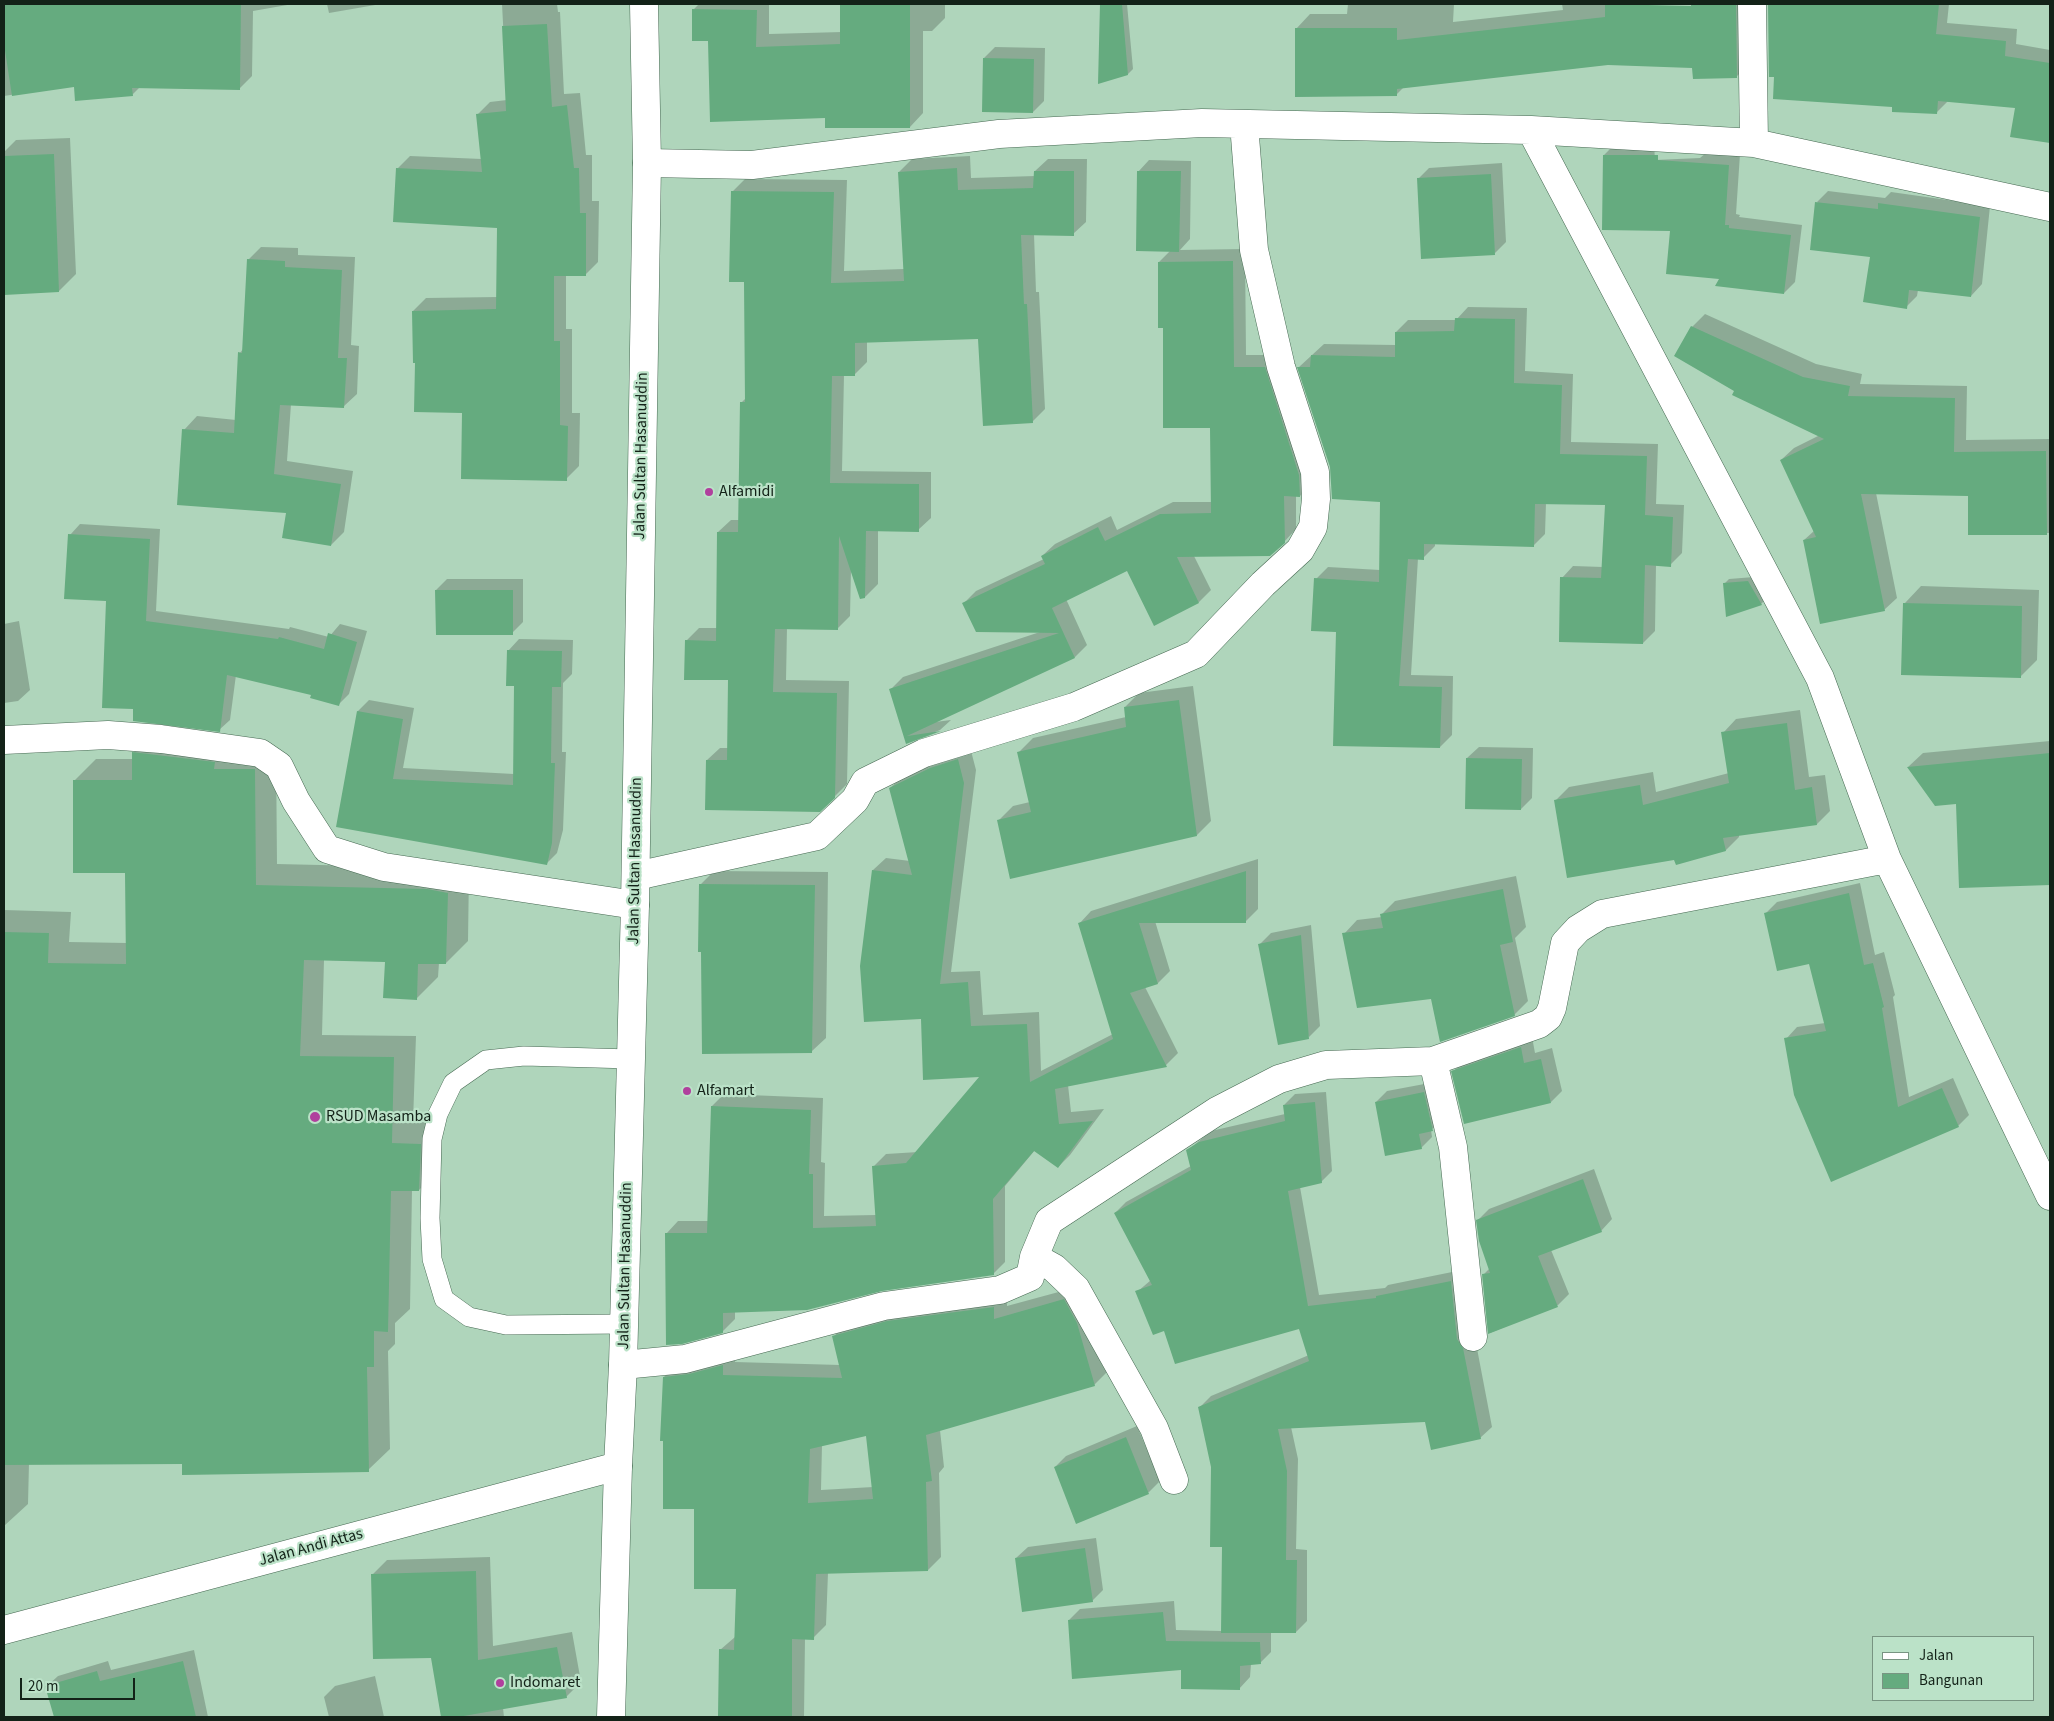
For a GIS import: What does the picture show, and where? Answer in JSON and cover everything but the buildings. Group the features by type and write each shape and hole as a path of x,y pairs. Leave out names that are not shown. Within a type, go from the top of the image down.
{"main road":[{"name":"Jalan Sultan Hasanuddin","path":"611,1717 618,1466 624,1365 636,876 647,163 644,4"},
{"path":"1752,4 1754,143"},
{"path":"647,163 752,165 999,134 1202,123 1531,130 1754,143 2050,207"},
{"path":"636,876 817,836 855,800 865,782 924,753 1074,707 1196,654 1263,584 1300,550 1313,527 1316,499 1315,472 1280,367 1254,250 1244,124"},
{"path":"1531,130 1820,678 1887,859 2050,1196"},
{"path":"4,740 108,735 161,739 260,753 279,766 296,801 327,849 384,867 635,905"},
{"path":"624,1365 685,1359 884,1306 1000,1290 1030,1277 1034,1257 1049,1221 1217,1111 1279,1079 1326,1065 1433,1061 1539,1024 1548,1017 1566,943 1578,929 1602,914 1887,859"},
{"path":"1433,1061 1453,1147 1473,1337"},
{"path":"1034,1257 1054,1268 1076,1288 1154,1428 1174,1480"},
{"name":"Jalan Andi Attas","path":"4,1630 618,1466"}],"lane":[{"path":"624,1324 506,1325 469,1317 444,1299 432,1259 430,1218 432,1139 438,1114 453,1083 486,1060 524,1056 631,1059"}],"place":[{"name":"Alfamidi","path":"709,492"},
{"name":"Alfamart","path":"687,1091"},
{"name":"RSUD Masamba","path":"315,1117"},
{"name":"Indomaret","path":"500,1683"}]}
